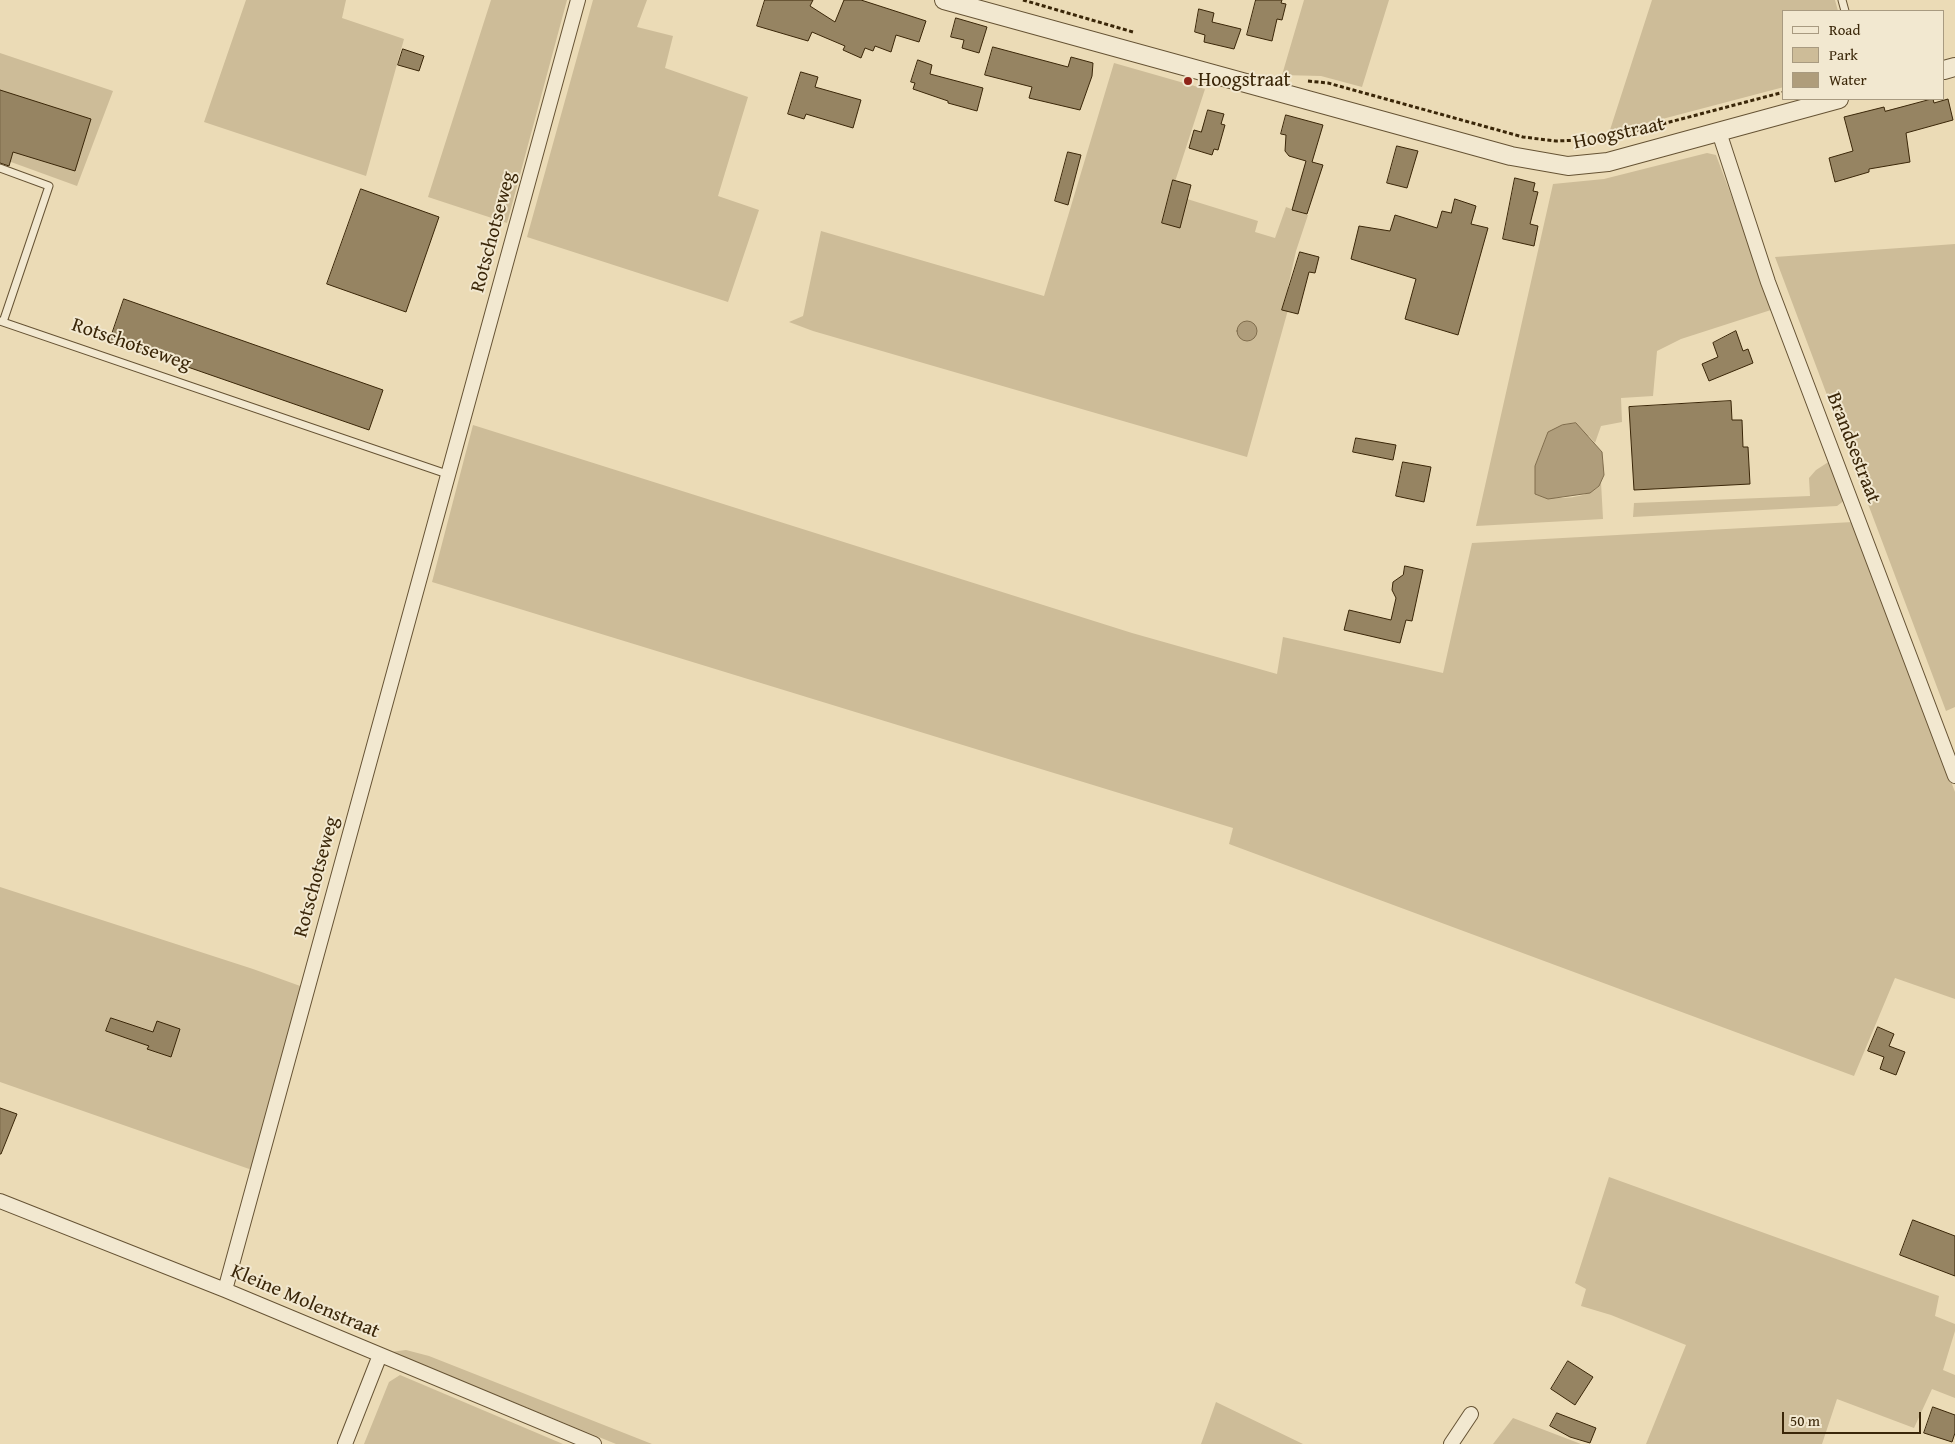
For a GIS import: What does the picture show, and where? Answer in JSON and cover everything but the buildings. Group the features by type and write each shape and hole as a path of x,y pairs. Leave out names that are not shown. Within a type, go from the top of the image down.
{"street":[{"name":"Rotschotseweg","path":"225,1290 578,0"},
{"name":"Hoogstraat","path":"944,0 1534,162 1568,166 1600,163 1835,100"},
{"name":"Brandsestraat","path":"1719,132 1765,273 1955,776"},
{"name":"Kleine Molenstraat","path":"0,1201 225,1290 594,1444"},
{"path":"345,1444 380,1355"},
{"path":"1451,1444 1471,1414"}],"lane":[{"path":"0,168 49,186 1,322"},
{"name":"Rotschotseweg","path":"1,322 447,474"}],"path":[{"path":"1023,0 1136,32"},
{"name":"Hoogstraat","path":"1304,80 1328,83 1523,137 1556,141 1605,139 1782,93"}],"green space":[{"path":"246,0 346,0 342,18 404,39 366,176 204,122"},
{"path":"491,0 567,0 507,223 428,197"},
{"path":"593,0 647,0 637,27 673,36 665,68 748,97 718,196 759,210 728,302 527,237"},
{"path":"1304,0 1389,0 1362,87 1321,76 1282,75"},
{"path":"1652,0 1835,0 1838,10 1782,10 1782,88 1609,133"},
{"path":"0,53 113,91 77,186 0,158"},
{"path":"1114,63 1205,89 1171,194 1258,221 1255,232 1275,238 1286,207 1308,215 1296,251 1288,287 1293,292 1247,457 813,331 789,322 803,316 821,231 1044,296"},
{"path":"1707,153 1716,155 1774,309 1681,339 1657,351 1653,396 1621,398 1622,422 1601,426 1595,443 1589,436 1548,432 1535,466 1535,494 1551,498 1581,496 1597,488 1601,482 1603,519 1476,526 1553,184 1604,179"},
{"path":"1955,244 1955,707 1946,711 1775,257"},
{"path":"473,425 1132,633 1277,674 1283,637 1443,673 1472,543 1853,522 1955,792 1955,999 1895,978 1854,1076 1229,844 1233,828 432,582"},
{"path":"1830,461 1845,500 1837,506 1633,517 1634,503 1810,496 1809,478 1816,470"},
{"path":"0,887 303,987 255,1171 0,1082"},
{"path":"1609,1177 1939,1296 1935,1316 1955,1324 1955,1331 1943,1370 1955,1375 1955,1398 1932,1389 1914,1428 1837,1399 1822,1444 1646,1444 1686,1345 1611,1315 1581,1306 1586,1289 1575,1283"},
{"path":"406,1350 429,1356 652,1444 616,1444 391,1352"},
{"path":"400,1375 563,1444 364,1444 389,1382"},
{"path":"1216,1402 1303,1444 1201,1444"},
{"path":"1513,1418 1581,1444 1493,1444"}],"water":[{"path":"1247,321 1254,324 1257,331 1254,338 1247,341 1240,338 1237,331 1240,324"},
{"path":"1576,423 1602,452 1604,475 1599,486 1590,493 1548,499 1535,494 1535,466 1548,432 1562,425"}],"place":[{"name":"Hoogstraat","path":"1188,81"}]}
